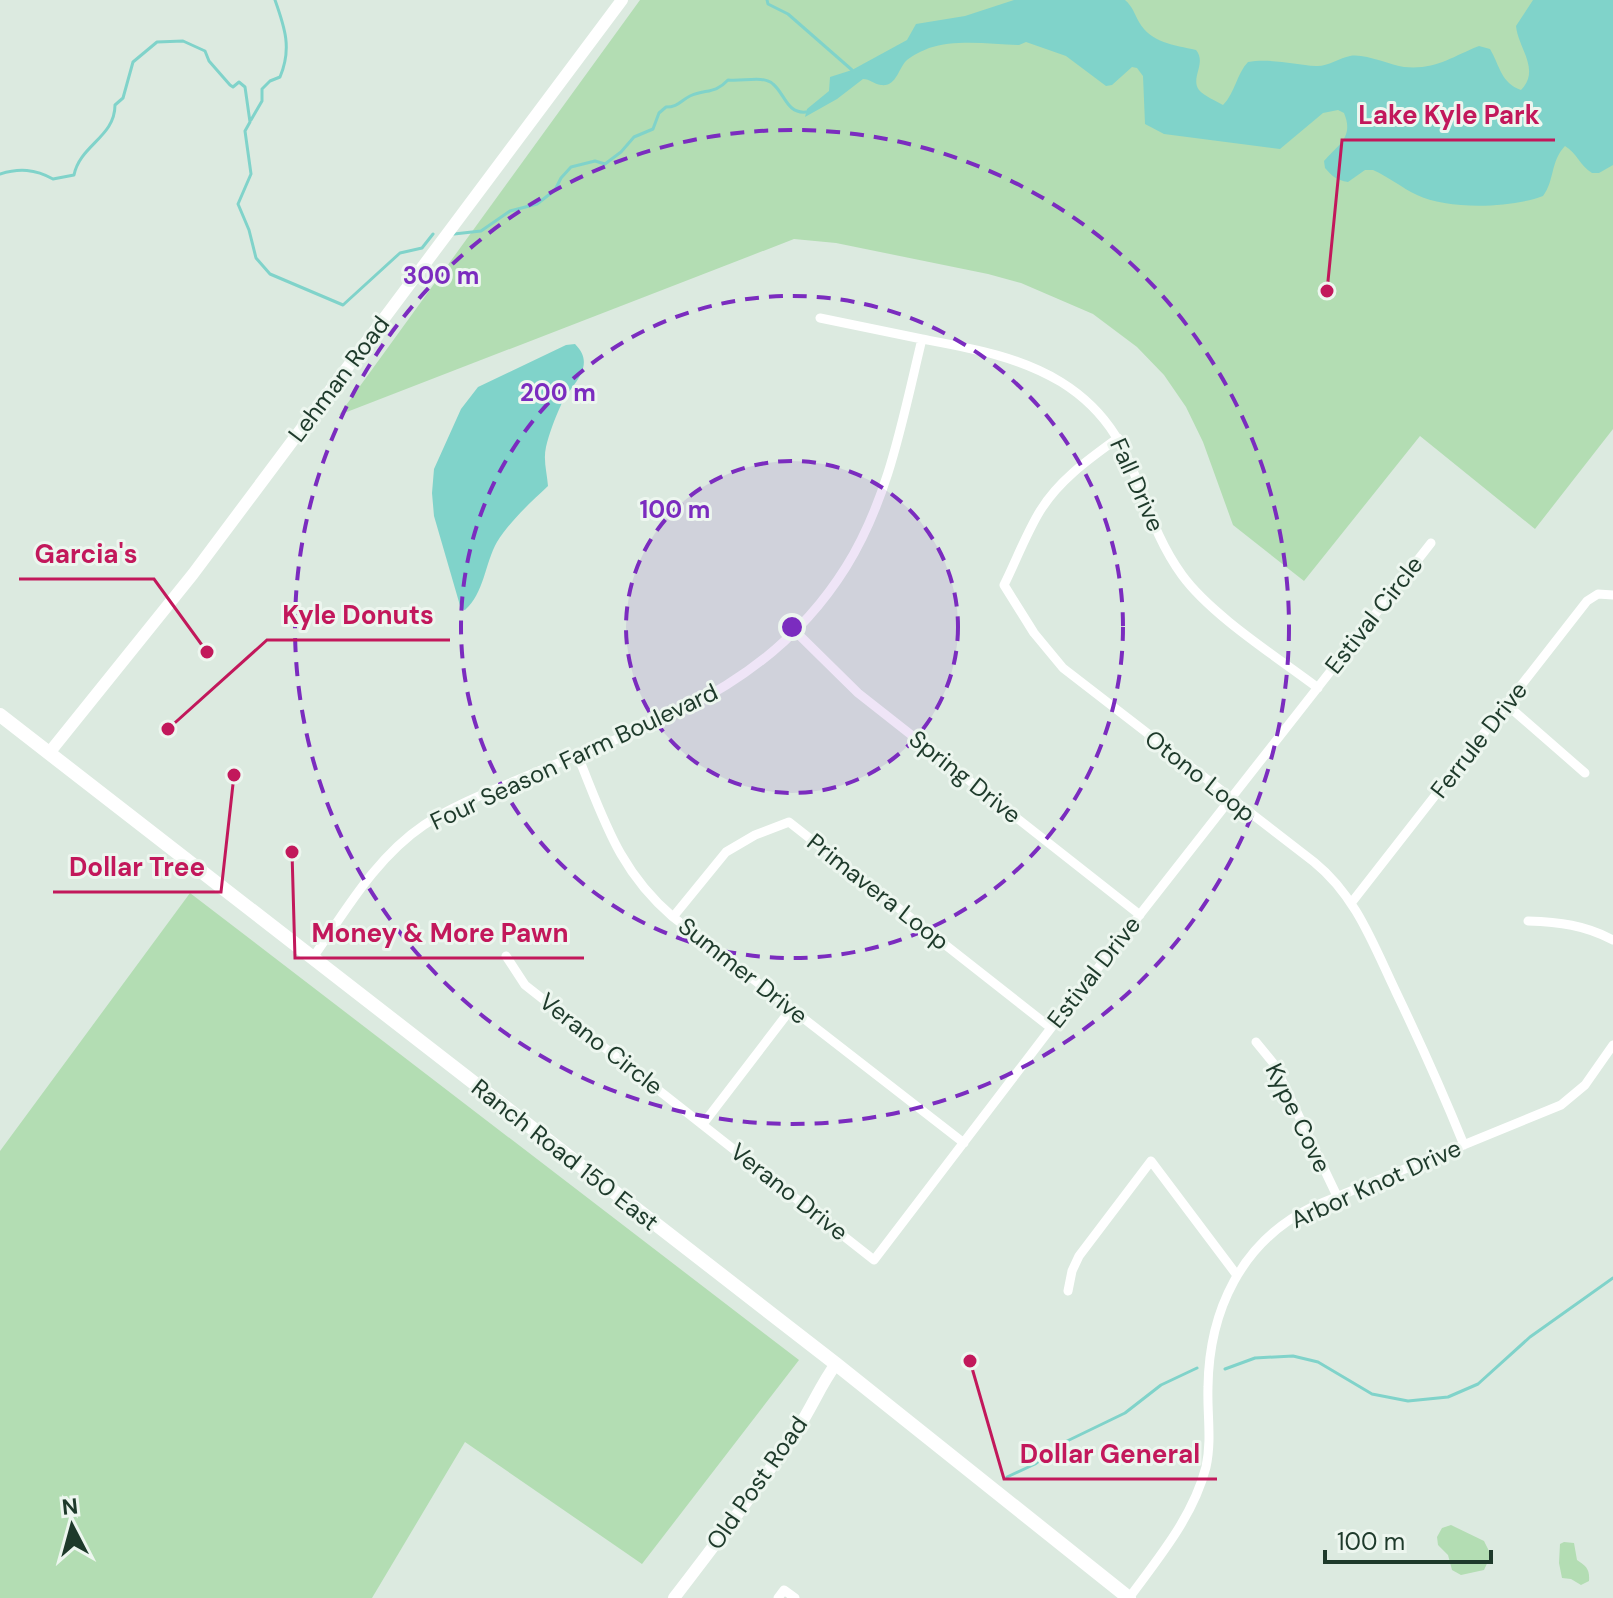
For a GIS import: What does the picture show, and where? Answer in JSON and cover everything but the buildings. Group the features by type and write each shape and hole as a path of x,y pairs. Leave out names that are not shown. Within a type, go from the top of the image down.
{"main road":[{"name":"Ranch Road 150 East","path":"0,715 836,1364 1129,1598"}],"street":[{"name":"Lehman Road","path":"49,753 193,574 622,0"},
{"name":"Fall Drive","path":"820,318 992,353 1045,373 1089,404 1118,438 1156,529 1181,574 1212,606 1318,688"},
{"name":"Four Season Farm Boulevard","path":"312,959 368,879 408,837 464,803 709,697 755,667 796,632 846,566 878,502 890,470 922,339"},
{"name":"Otono Loop","path":"1118,438 1073,473 1051,496 1034,523 1004,585 1034,633 1063,668 1325,871 1352,902 1429,1062 1464,1145"},
{"name":"Estival Circle","path":"1318,688 1431,543"},
{"name":"Ferrule Drive","path":"1352,902 1587,601 1598,594 1613,595"},
{"name":"Spring Drive","path":"796,632 858,693 1140,915"},
{"name":"Estival Drive","path":"874,1260 1051,1028 1318,688"},
{"path":"1507,705 1585,773"},
{"name":"Summer Drive","path":"577,754 627,867 646,892 673,917 964,1143"},
{"name":"Primavera Loop","path":"673,917 704,875 726,852 755,835 789,822 1051,1028"},
{"path":"1528,921 1571,924 1613,940"},
{"name":"Verano Circle","path":"506,956 525,985 703,1124"},
{"path":"703,1124 791,1009"},
{"name":"Kype Cove","path":"1256,1042 1274,1064 1337,1196"},
{"name":"Arbor Knot Drive","path":"1129,1598 1177,1533 1200,1485 1209,1443 1208,1387 1212,1339 1221,1305 1236,1274 1254,1250 1287,1220 1337,1196 1561,1105 1585,1085 1613,1045"},
{"name":"Verano Drive","path":"703,1124 874,1260"},
{"path":"1068,1291 1079,1256 1151,1161 1236,1274"},
{"name":"Old Post Road","path":"674,1598 750,1499 836,1364"},
{"path":"778,1598 784,1590 795,1598"}],"green space":[{"path":"640,0 1613,0 1613,429 1535,529 1420,436 1304,581 1233,525 1203,442 1186,407 1164,375 1137,347 1093,314 1021,283 988,274 836,243 794,239 339,415"},
{"path":"190,893 799,1360 642,1564 465,1442 372,1598 0,1598 0,1151"},
{"path":"1451,1525 1484,1541 1491,1555 1484,1570 1461,1575 1452,1570 1448,1555 1438,1545 1437,1537 1442,1528"},
{"path":"1574,1543 1577,1560 1587,1568 1589,1581 1581,1585 1562,1578 1560,1544"}],"water":[{"path":"1014,0 1125,0 1150,35 1196,50 1200,60 1196,81 1199,90 1223,105 1248,62 1274,61 1320,66 1356,56 1404,67 1425,67 1479,46 1490,49 1505,78 1521,90 1527,82 1529,67 1516,26 1533,0 1613,0 1613,165 1599,173 1592,173 1565,146 1557,158 1543,196 1480,206 1430,200 1373,170 1365,170 1348,182 1332,175 1325,168 1324,161 1343,140 1347,128 1344,113 1338,110 1323,113 1280,149 1164,134 1145,124 1143,76 1137,68 1132,67 1112,85 1106,86 1066,56 1026,42 1019,45 962,43 929,48 907,60 891,83 881,85 863,79 837,99 805,117 807,109 829,91 830,77 852,70 907,40 916,24 965,16"},
{"path":"575,344 584,360 583,368 561,405 546,447 548,486 502,534 476,596 465,610 461,609 434,516 434,469 461,409 478,387 566,345"}],"waterway":[{"path":"251,120 262,101 262,89 280,77 284,67 284,29 275,0"},
{"path":"767,0 768,4 788,14 852,70"},
{"path":"0,174 27,170 53,179 74,175 83,156 109,125 115,105 123,98 133,62 157,42 183,41 205,51 209,61 230,85 233,87 239,82 245,87 250,122 245,131 251,174 238,204 256,258 270,274 343,305 400,253 422,248 433,234"},
{"path":"454,234 481,231 510,211 537,204 555,190 571,167 595,161 605,164 634,137 653,129 659,113 666,107 714,89 728,80 769,81 790,107 806,112"},
{"path":"1225,1369 1255,1358 1293,1356 1318,1362 1372,1394 1408,1401 1448,1397 1478,1384 1530,1337 1613,1278"},
{"path":"1007,1477 1035,1464 1063,1443 1125,1413 1161,1385 1197,1368"}],"place":[{"name":"Lake Kyle Park","path":"1327,291"},
{"name":"Garcia's","path":"207,652"},
{"name":"Kyle Donuts","path":"168,729"},
{"name":"Dollar Tree","path":"234,775"},
{"name":"Money & More Pawn","path":"292,852"},
{"name":"Dollar General","path":"970,1361"}]}
